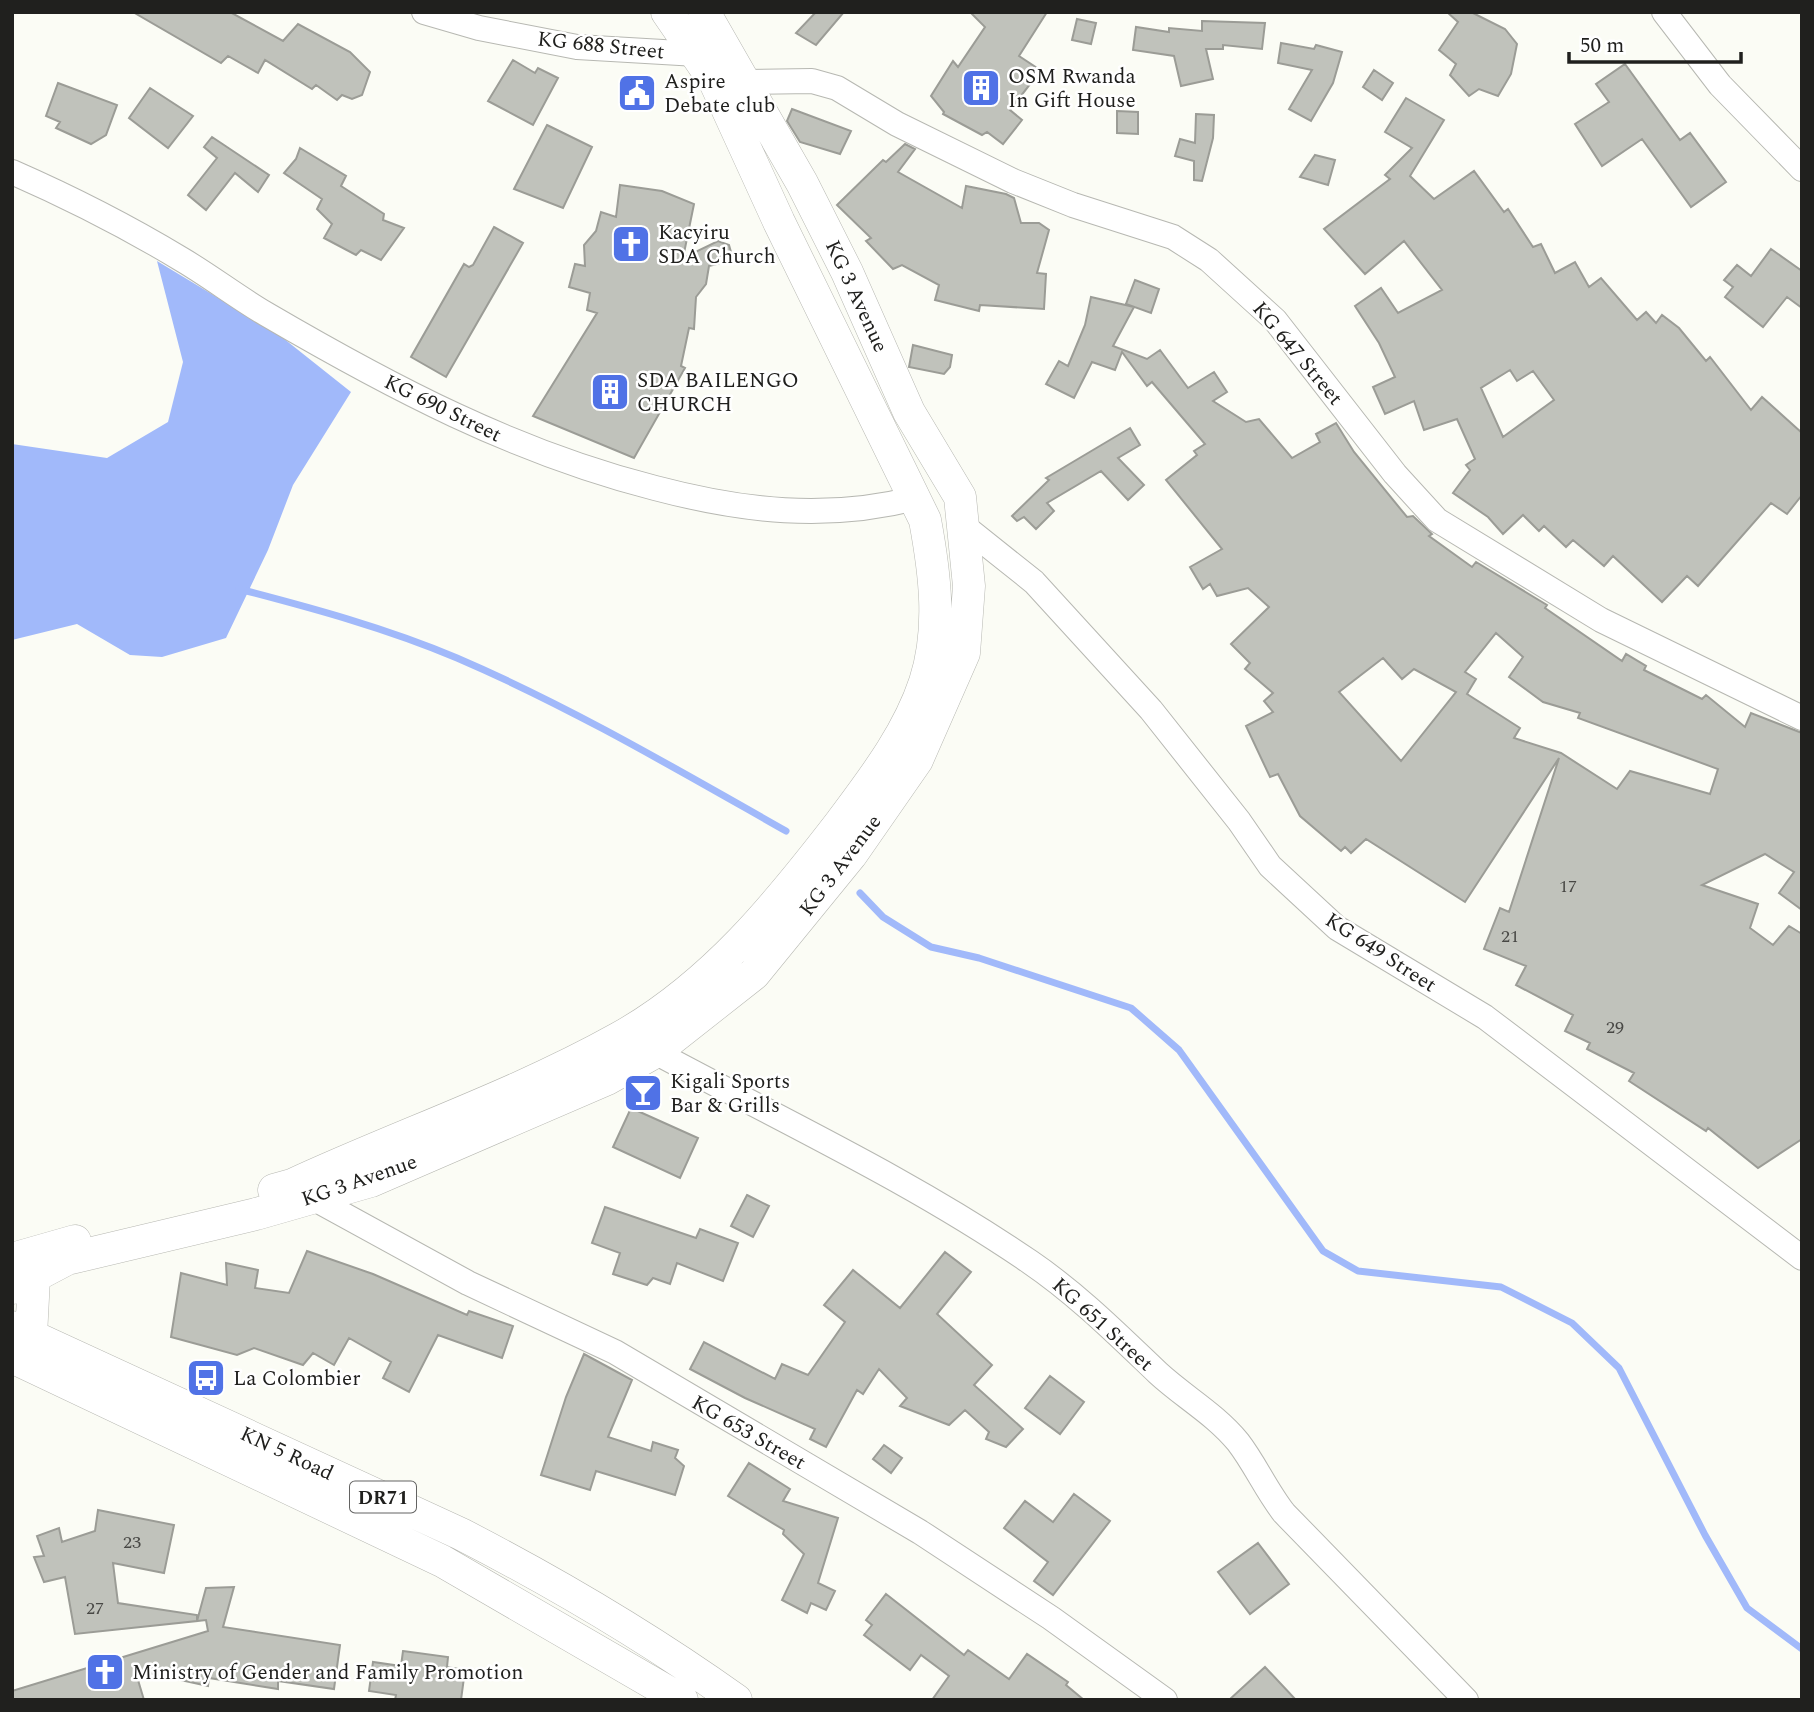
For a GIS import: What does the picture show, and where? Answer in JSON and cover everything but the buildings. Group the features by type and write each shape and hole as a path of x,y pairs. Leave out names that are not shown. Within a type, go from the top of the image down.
{"main road":[{"name":"KG 3 Avenue","path":"20,1275 292,1185 495,1097 620,1038 698,983 730,955 779,900 883,766 925,683 936,621 934,568 926,520 779,222 715,82 667,12"},
{"name":"KG 3 Avenue","path":"20,1275 67,1259 371,1181 607,1079 655,1052 754,974 851,855 917,760 964,653 969,586 960,523 960,497 909,412 847,272 746,82 704,12"},
{"path":"18,1340 20,1275"},
{"name":"KN 5 Road","path":"18,1340 442,1561 682,1700"},
{"name":"KN 5 Road","path":"18,1340 472,1539 693,1669 736,1700"}],"street":[{"name":"KG 688 Street","path":"424,12 479,28 577,47 697,54"},
{"path":"1664,12 1720,85 1802,169"},
{"name":"KG 647 Street","path":"746,82 812,81 837,88 897,124 1013,181 1073,205 1173,237 1209,260 1275,320 1395,474 1437,520 1601,620 1802,718"},
{"name":"KG 690 Street","path":"12,172 181,259 262,311 410,395 476,428 539,451 625,481 702,500 760,509 806,513 847,512 916,498"},
{"name":"KG 649 Street","path":"960,523 1034,582 1151,710 1239,821 1270,866 1337,928 1485,1017 1802,1258"},
{"name":"KG 651 Street","path":"655,1052 895,1180 1030,1261 1067,1289 1116,1331 1160,1375 1219,1422 1239,1444 1265,1489 1284,1513 1466,1700"},
{"name":"KG 653 Street","path":"313,1198 468,1283 615,1352 920,1532 1020,1597 1165,1700"}],"water":[{"path":"157,261 278,334 351,392 293,485 268,550 226,638 162,657 130,655 77,624 12,640 12,444 107,458 168,422 183,362"}],"waterway":[{"path":"239,589 376,628 457,658 583,718 786,831"},
{"path":"860,893 883,917 931,947 979,958 1131,1008 1179,1050 1323,1251 1358,1271 1501,1287 1572,1323 1619,1368 1705,1535 1747,1608 1802,1649"}],"place":[{"name":"OSM Rwanda In Gift House","path":"981,88"},
{"name":"Aspire Debate club","path":"637,93"},
{"name":"Kacyiru SDA Church","path":"631,244"},
{"name":"SDA BAILENGO CHURCH","path":"610,392"},
{"name":"Kigali Sports Bar & Grills","path":"643,1093"},
{"name":"La Colombier","path":"206,1378"},
{"name":"Ministry of Gender and Family Promotion","path":"105,1672"}]}
